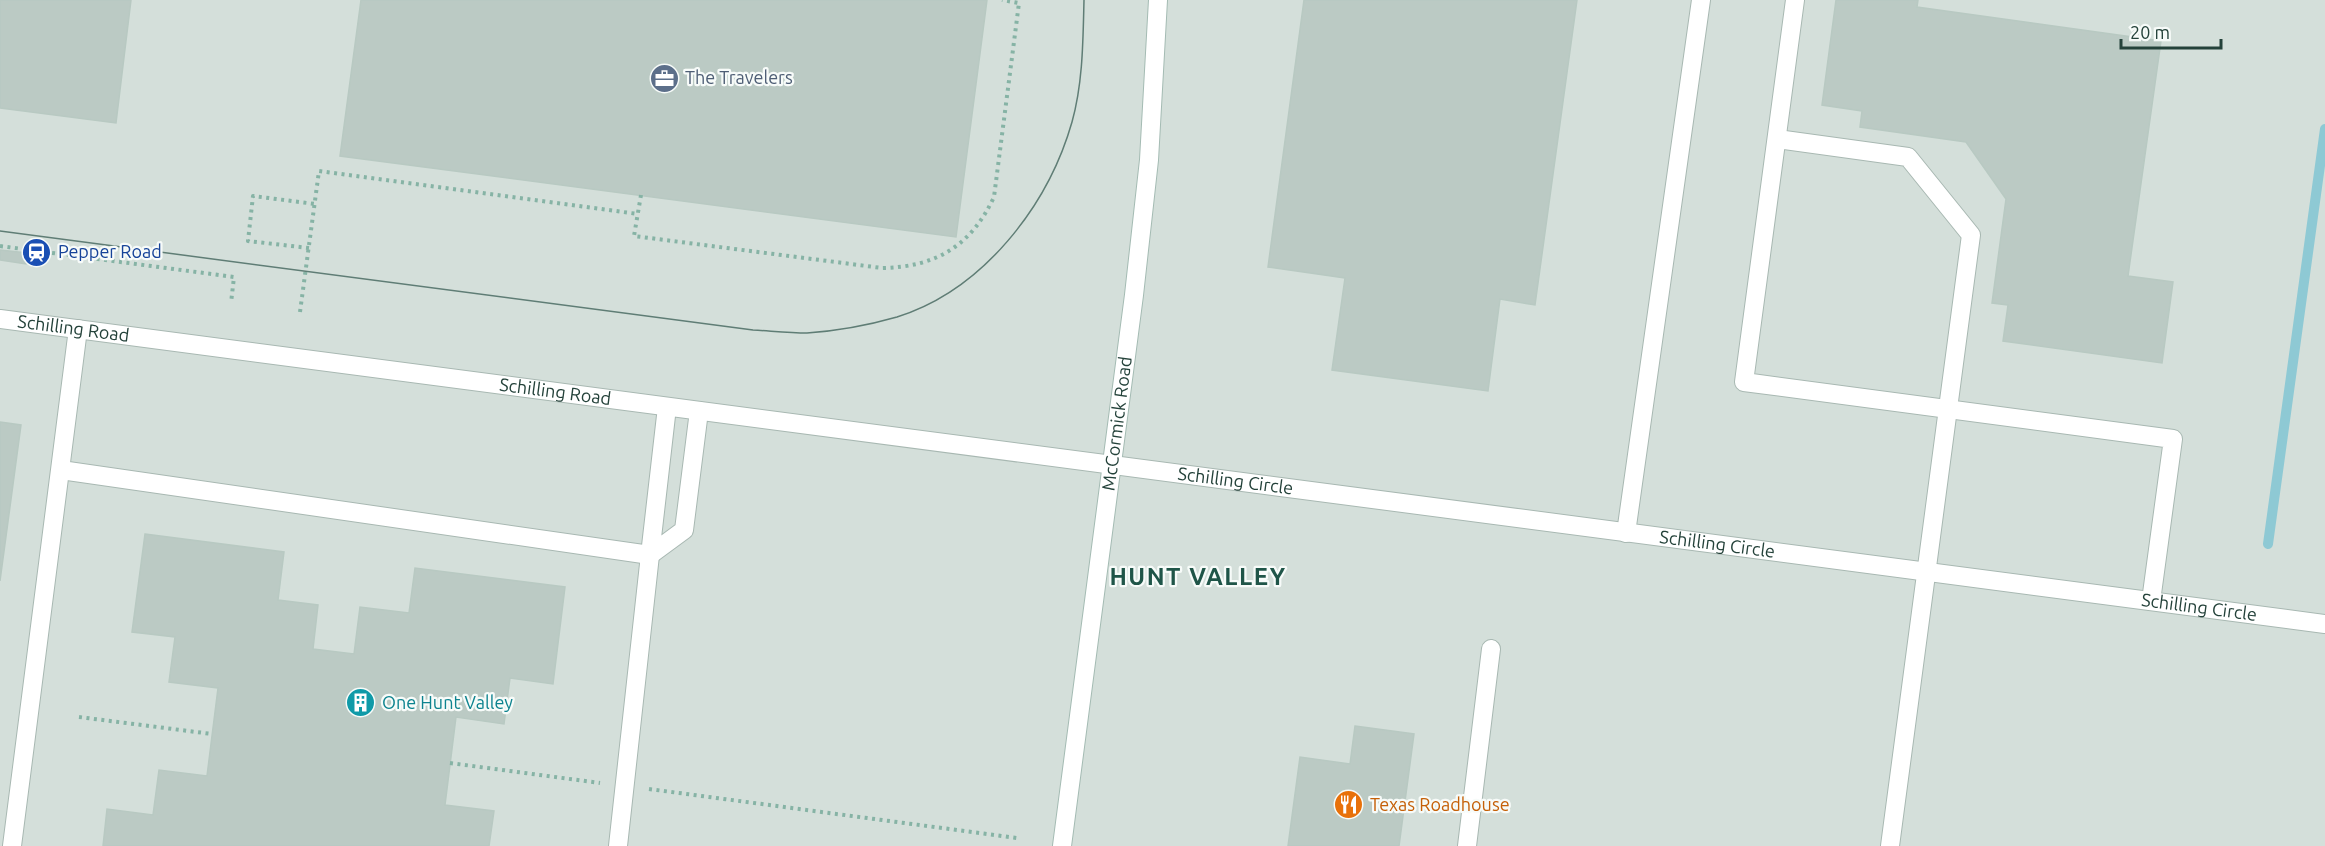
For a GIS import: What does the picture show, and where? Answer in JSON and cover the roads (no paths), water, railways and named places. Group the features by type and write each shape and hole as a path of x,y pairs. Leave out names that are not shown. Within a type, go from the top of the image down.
{"street":[{"name":"McCormick Road","path":"1062,846 1134,296 1149,160 1158,0"},
{"path":"1626,533 1701,0"},
{"path":"1796,0 1744,382 2173,439 2151,601"},
{"path":"1777,139 1908,157 1971,236 1890,846"},
{"name":"Schilling Road","path":"0,318 1110,466"},
{"path":"12,846 78,329"},
{"path":"618,846 667,407"},
{"path":"61,470 650,555 684,530 699,411"},
{"name":"Schilling Circle","path":"1110,466 2325,624"},
{"path":"1467,846 1491,649"}],"waterway":[{"path":"2268,544 2325,129"}],"tram line":[{"path":"0,231 753,330 807,333 864,325 897,317 928,304 957,287 984,266 1008,241 1029,213 1047,184 1061,153 1076,107 1083,46 1084,0"}],"place":[{"name":"The Travelers","path":"664,78"},
{"name":"Pepper Road","path":"37,252"},
{"name":"One Hunt Valley","path":"361,703"},
{"name":"Texas Roadhouse","path":"1349,805"}],"district":[{"name":"HUNT VALLEY","path":"1198,577"}]}
